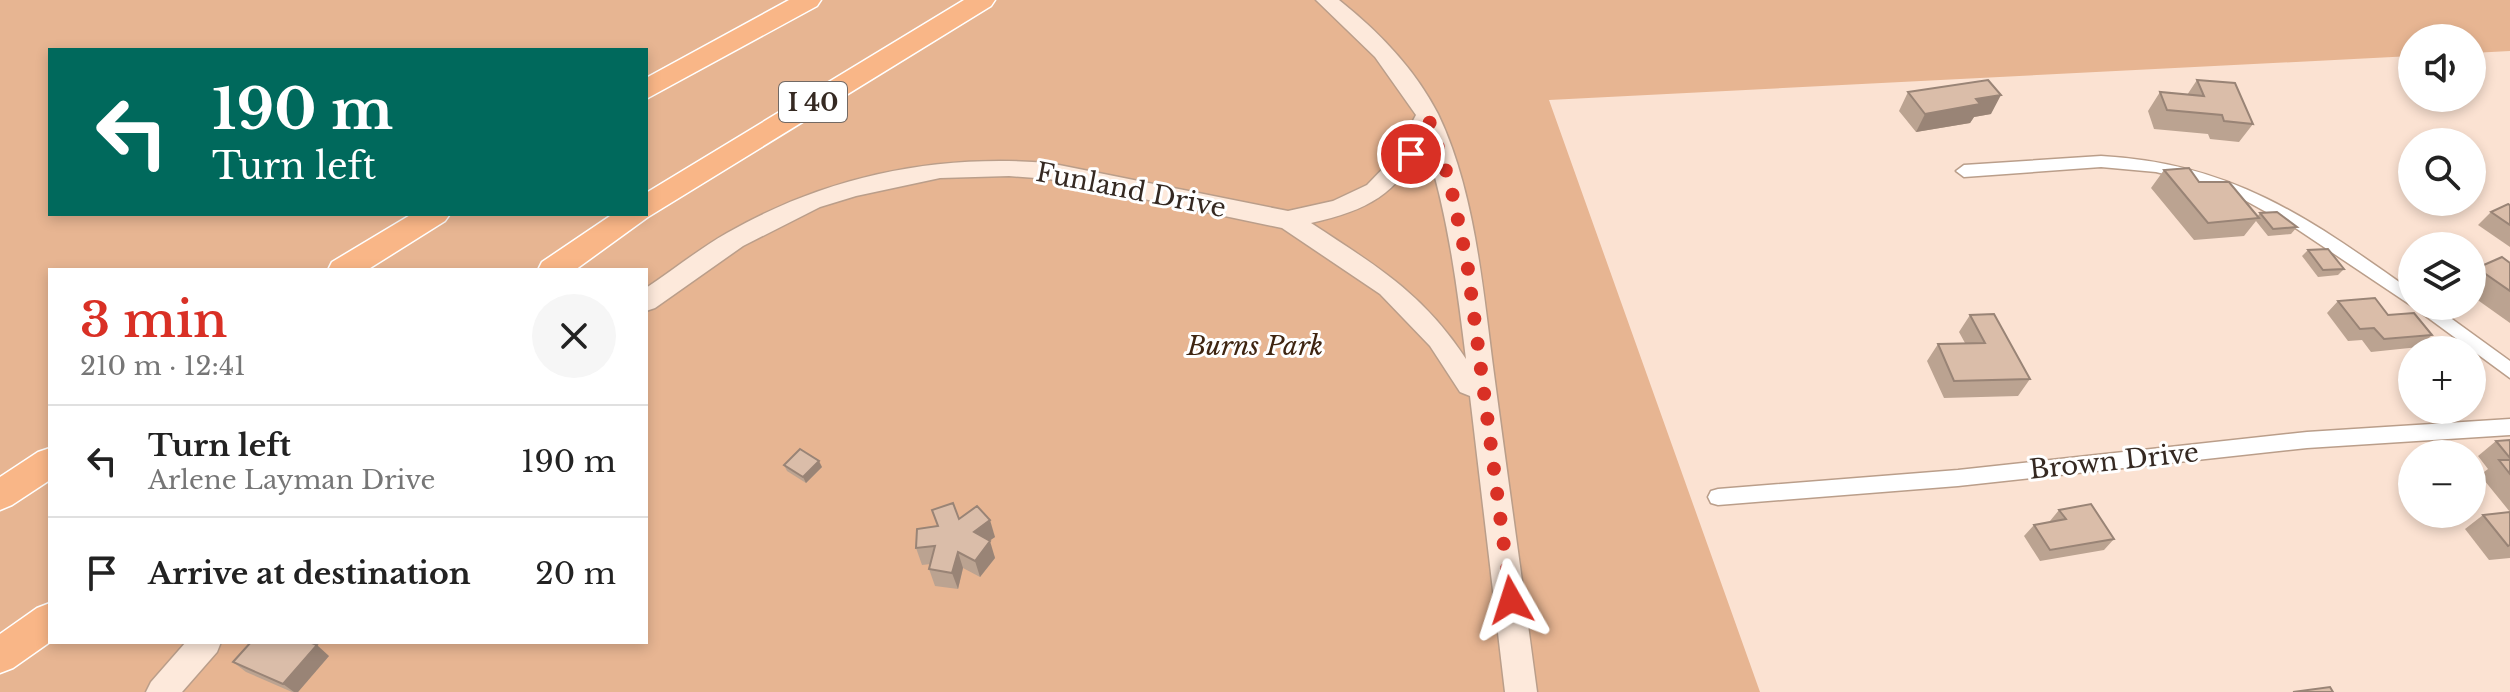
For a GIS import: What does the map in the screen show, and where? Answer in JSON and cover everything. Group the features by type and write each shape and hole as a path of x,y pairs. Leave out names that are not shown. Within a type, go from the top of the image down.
{"highway":[{"path":"648,89 808,0"},
{"name":"I 40","path":"648,206 982,0"},
{"path":"346,268 432,216"},
{"path":"556,268 632,216"},
{"path":"0,495 48,463"},
{"path":"0,656 48,621"}],"street":[{"path":"1326,0 1378,44 1409,82 1427,115 1450,183 1467,262 1521,692"},
{"path":"1288,220 1357,203 1380,189 1411,154 1427,115"},
{"path":"1964,171 2097,162 2184,172 2243,193 2288,216 2398,291"},
{"name":"Funland Drive","path":"648,300 734,240 785,213 854,188 940,170 1009,168 1049,171 1288,220 1389,287 1439,339 1469,385 1483,388"},
{"path":"2440,320 2510,371"},
{"name":"Brown Drive","path":"1718,497 1958,478 2307,440 2510,427"},
{"path":"162,692 204,644"}],"green space":[{"name":"Burns Park","path":"0,0 2510,0 2510,51 2486,52 2486,24 2398,24 2398,57 1549,100 1760,692 0,692"}],"building":[{"path":"1988,80 2001,95 1976,99 1980,104 1925,114 1908,92"},
{"path":"2197,80 2235,83 2253,124 2224,121 2222,115 2167,110 2160,92 2204,96"},
{"path":"2189,168 2199,182 2229,182 2259,218 2208,223 2164,170"},
{"path":"2510,205 2510,225 2491,212"},
{"path":"2277,212 2297,227 2273,229 2260,213"},
{"path":"2328,249 2344,269 2323,270 2308,250"},
{"path":"2502,257 2510,263 2510,291 2486,274 2486,264"},
{"path":"2375,298 2388,315 2398,314 2398,320 2420,320 2432,335 2384,339 2374,328 2360,329 2338,301"},
{"path":"1994,314 2030,379 1954,381 1938,344 1985,343 1970,315"},
{"path":"2510,440 2510,458 2496,441"},
{"path":"800,449 819,461 803,477 784,465"},
{"path":"2499,460 2510,460 2510,474"},
{"path":"953,503 959,519 977,506 990,520 974,532 990,541 975,561 958,552 952,573 929,569 935,546 916,548 917,529 938,526 932,510"},
{"path":"2091,504 2114,539 2050,550 2034,525 2066,519 2059,510"},
{"path":"2510,512 2510,545 2486,519 2486,515"},
{"path":"249,644 317,645 283,684 233,662"},
{"path":"2330,687 2333,692 2293,692"}],"route":[{"path":"1411,154 1427,115 1450,183 1467,262 1511,600"}]}
